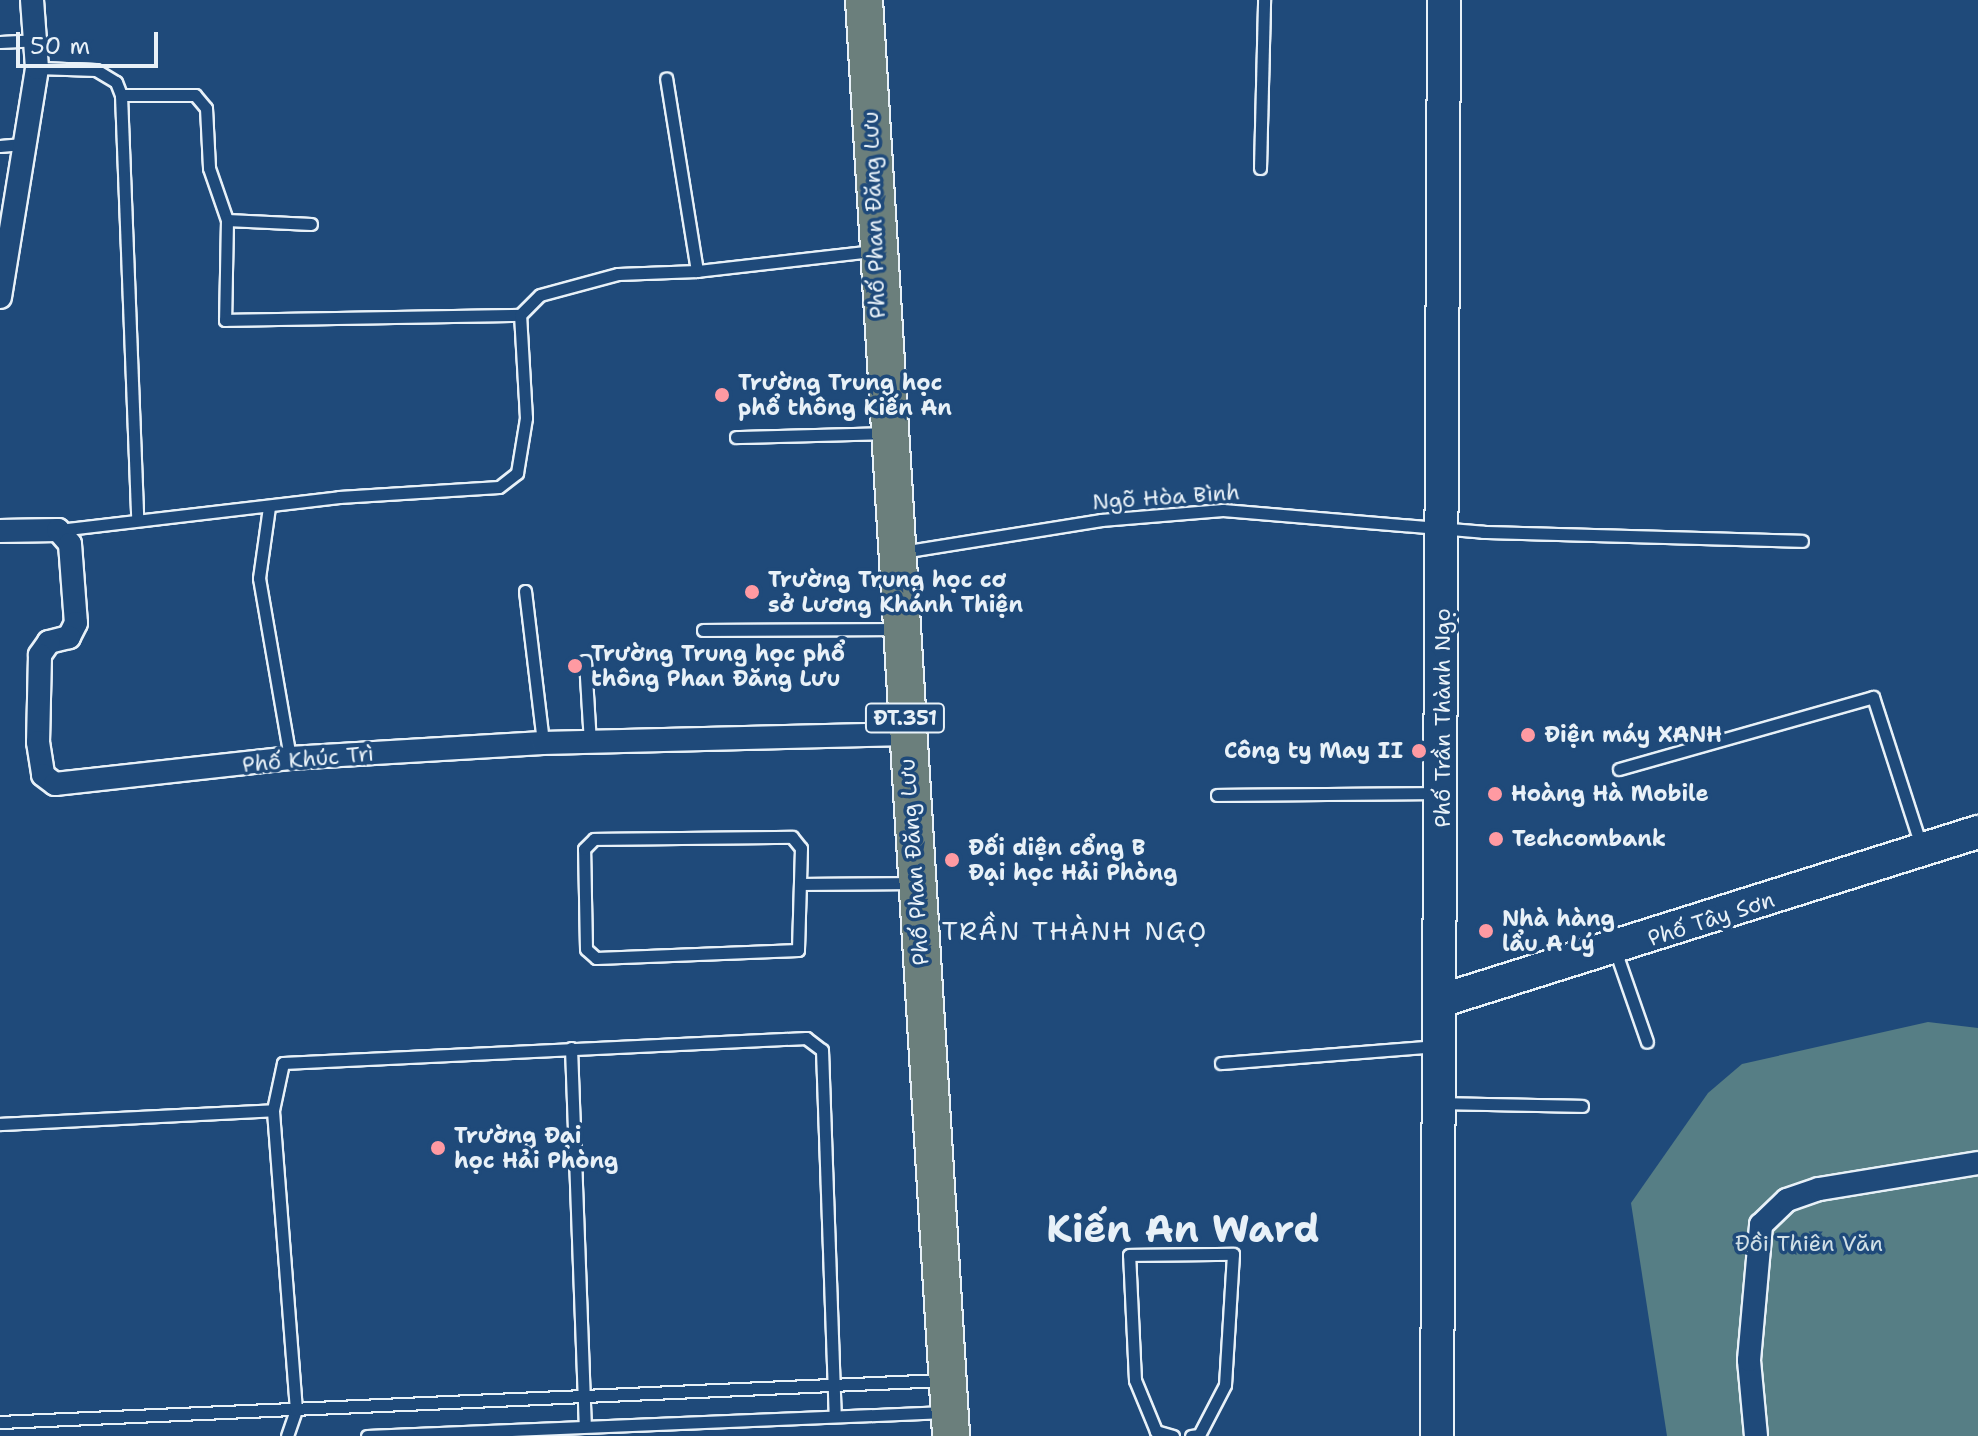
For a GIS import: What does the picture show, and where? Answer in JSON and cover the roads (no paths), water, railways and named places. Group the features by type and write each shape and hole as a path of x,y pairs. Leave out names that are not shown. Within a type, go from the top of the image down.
{"main road":[{"name":"Phố Phan Đăng Lưu","path":"864,0 874,251 949,1409"},
{"name":"Phố Trần Thành Ngọ","path":"1437,1436 1443,1000 1444,0"},
{"name":"Phố Tây Sơn","path":"1443,1000 1615,950 1978,832"}],"street":[{"path":"0,297 37,68 32,0"},
{"path":"0,531 58,530"},
{"name":"Phố Khúc Trì","path":"58,530 70,544 76,623 69,637 49,642 40,655 43,775 73,784 290,758 543,743 906,734"},
{"path":"1756,1436 1749,1360 1752,1264 1761,1225 1787,1200 1819,1189 1978,1163"}],"lane":[{"path":"1260,168 1264,0"},
{"path":"0,42 35,40"},
{"path":"37,68 96,70 116,82 121,95 137,520"},
{"path":"666,78 697,271"},
{"path":"121,95 195,95 206,108 209,168 227,220 225,320 520,315 540,295 618,274 697,271 874,251"},
{"path":"0,146 25,144"},
{"path":"227,220 311,224"},
{"path":"58,530 269,507 499,487 517,473 526,418 520,315"},
{"path":"736,437 885,433"},
{"path":"269,507 259,578 290,758"},
{"name":"Ngõ Hòa Bình","path":"893,554 1101,520 1223,510 1444,524 1483,532 1802,541"},
{"path":"525,591 543,743"},
{"path":"703,630 898,629"},
{"path":"585,661 590,742"},
{"path":"1619,769 1873,697 1923,849"},
{"path":"1217,795 1442,793"},
{"path":"792,837 801,848 803,884 803,941 787,955 596,958 586,949 584,849 594,839 792,837"},
{"path":"803,884 915,883"},
{"path":"1615,950 1647,1042"},
{"path":"287,1436 296,1410 273,1110 278,1070 291,1060 571,1048 819,1042 835,1416"},
{"path":"1221,1063 1442,1046"},
{"path":"571,1048 585,1426"},
{"path":"1442,1103 1582,1106"},
{"path":"0,1124 273,1110"},
{"path":"1173,1436 1156,1431 1135,1380 1129,1255 1233,1254 1225,1385 1199,1435 1191,1436"},
{"path":"0,1422 835,1382 949,1409"},
{"path":"367,1436 949,1409"}],"place":[{"name":"Trường Trung học phổ thông Kiến An","path":"722,395"},
{"name":"Trường Trung học cơ sở Lương Khánh Thiện","path":"752,592"},
{"name":"Trường Trung học phổ thông Phan Đăng Lưu","path":"575,666"},
{"name":"Điện máy XANH","path":"1528,735"},
{"name":"Công ty May II","path":"1419,751"},
{"name":"Hoàng Hà Mobile","path":"1495,794"},
{"name":"Techcombank","path":"1496,839"},
{"name":"Đối diện cổng B Đại học Hải Phòng","path":"952,860"},
{"name":"Nhà hàng lẩu A Lý","path":"1486,931"},
{"name":"Trường Đại học Hải Phòng","path":"438,1148"}],"district":[{"name":"TRẦN THÀNH NGỌ","path":"1075,931"},
{"name":"Kiến An Ward","path":"1183,1229"}],"park label":[{"name":"Đồi Thiên Văn","path":"1809,1244"}]}
